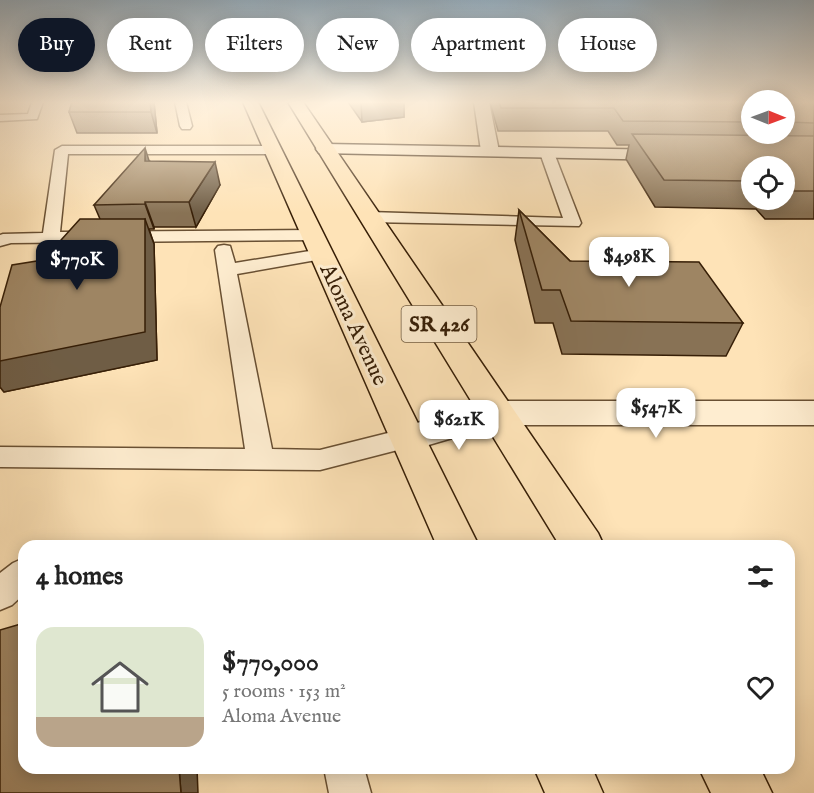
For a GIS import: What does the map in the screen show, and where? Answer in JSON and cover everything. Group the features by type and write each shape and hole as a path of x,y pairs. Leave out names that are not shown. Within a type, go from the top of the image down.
{"main road":[{"name":"Aloma Avenue","path":"268,139 455,540"},
{"name":"SR 426","path":"310,139 313,147 369,217 579,540"},
{"path":"565,774 574,793"},
{"path":"731,774 743,793"}],"street":[{"path":"488,139 490,151"},
{"path":"313,147 690,155"},
{"path":"408,438 497,413 814,413"}],"lane":[{"path":"51,237 62,150 273,150"},
{"path":"369,217 573,223 547,153"},
{"path":"3,239 51,237 318,245"},
{"path":"260,458 226,260 318,245"},
{"path":"0,457 320,460 408,438"},
{"path":"0,594 18,578"},
{"path":"345,774 350,793"}],"building":[{"path":"635,139 741,139 741,144 795,144 795,139 814,139 814,191 795,191 795,156 741,156 741,181 664,180"},
{"path":"145,148 145,161 215,162 189,202 94,205"},
{"path":"519,210 570,261 699,262 743,323 571,321 560,290 542,290"},
{"path":"80,219 145,219 145,332 0,361 0,307 12,265 43,260"},
{"path":"18,625 18,774 179,774 181,793 0,793 0,630"}]}
